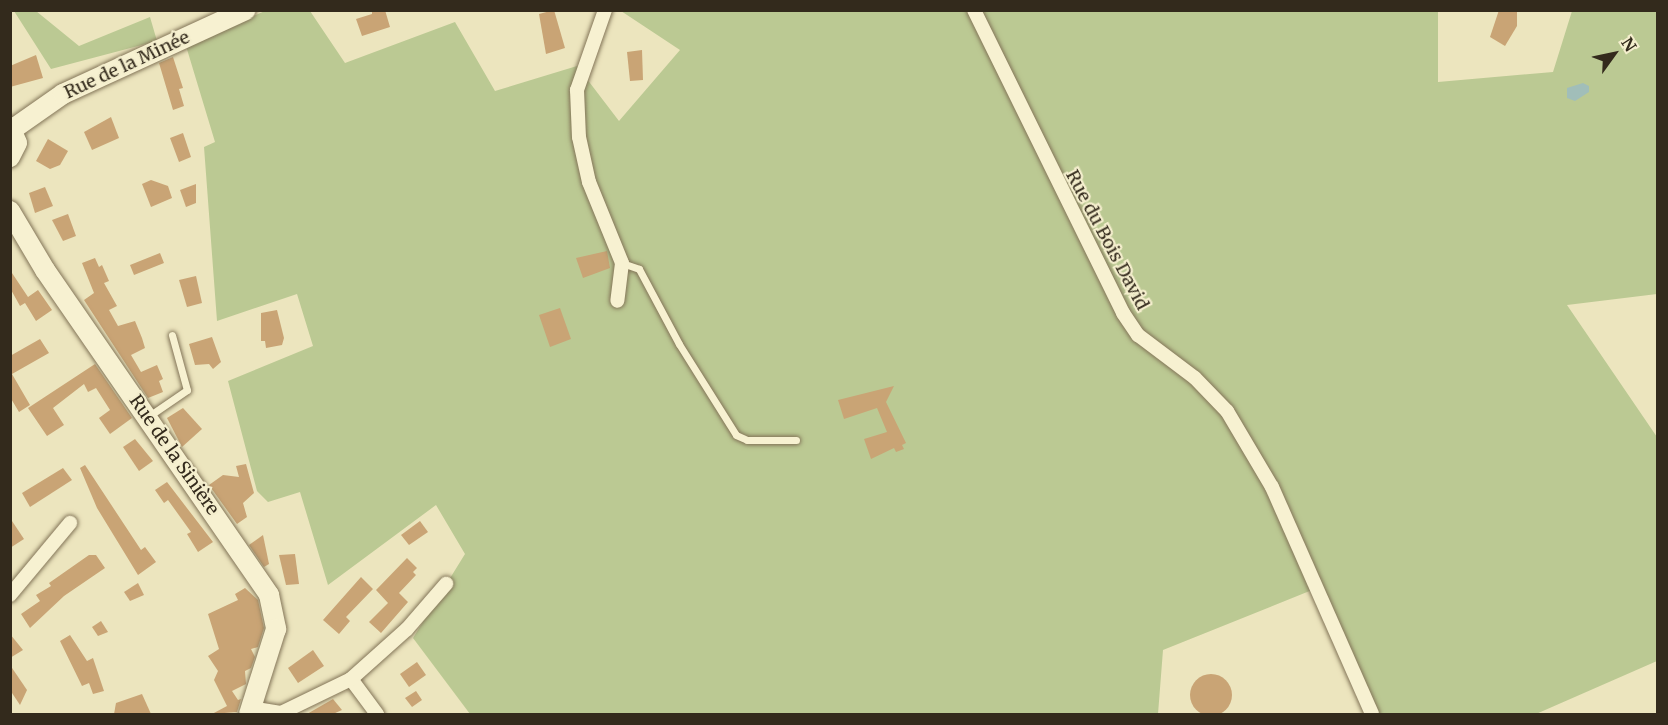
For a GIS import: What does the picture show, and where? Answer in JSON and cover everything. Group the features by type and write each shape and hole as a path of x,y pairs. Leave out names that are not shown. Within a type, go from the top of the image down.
{"street":[{"path":"605,10 578,90 579,137 589,182 622,263 617,301"},
{"name":"Rue du Bois David","path":"974,10 1123,313 1138,335 1195,378 1227,411 1272,488 1372,714"},
{"name":"Rue de la Minée","path":"12,128 63,94 246,11"},
{"path":"10,157 17,143 12,128"},
{"name":"Rue de la Sinière","path":"10,211 45,270 257,575 274,608 273,645 250,711"},
{"path":"10,595 70,523"},
{"path":"250,711 281,714 351,679 407,629 446,584"},
{"path":"351,679 377,714"}],"lane":[{"path":"622,263 639,269 679,344 736,435 747,440 796,440"},
{"path":"147,417 174,403 187,390 172,335"}],"green space":[{"path":"14,11 36,11 79,46 150,17 157,41 51,69"},
{"path":"265,11 310,11 345,63 455,22 495,91 577,66 619,121 680,50 621,11 1438,11 1438,82 1553,72 1572,11 1657,11 1657,294 1567,305 1657,437 1657,661 1536,714 1377,714 1322,586 1163,650 1158,714 470,714 413,638 465,554 436,505 328,585 300,492 268,502 257,491 228,381 313,346 297,294 217,321 204,147 215,142 186,46"}],"water":[{"path":"1583,83 1589,86 1589,92 1575,101 1567,98 1567,88"}],"building":[{"path":"372,10 385,10 390,27 362,36 356,19 372,14"},
{"path":"554,10 565,48 546,54 539,14"},
{"path":"1499,10 1517,10 1517,26 1505,46 1490,37"},
{"path":"642,50 643,80 630,81 627,52"},
{"path":"36,55 43,78 10,87 10,66"},
{"path":"173,57 183,88 179,89 184,106 173,110 159,63"},
{"path":"111,117 119,138 92,150 84,132"},
{"path":"183,133 191,157 179,162 170,138"},
{"path":"48,139 68,151 60,165 50,169 36,161"},
{"path":"151,180 168,186 172,198 151,207 142,184"},
{"path":"196,184 196,203 186,207 180,190"},
{"path":"45,187 53,206 35,213 29,193"},
{"path":"68,214 76,236 63,241 52,220"},
{"path":"607,251 610,268 583,278 576,258"},
{"path":"160,253 164,263 134,275 130,265"},
{"path":"95,258 99,267 102,265 109,281 104,283 117,306 109,310 118,326 135,321 142,338 145,348 131,355 141,372 157,365 163,379 159,381 163,392 148,398 84,300 94,293 82,263"},
{"path":"10,270 28,297 38,290 52,310 36,321 25,303 20,306 10,288"},
{"path":"196,276 202,303 187,307 179,280"},
{"path":"560,308 571,339 550,347 539,315"},
{"path":"277,310 284,338 282,345 266,348 265,341 261,341 261,313"},
{"path":"212,337 221,362 213,369 209,364 195,365 189,344"},
{"path":"40,339 49,353 12,374 30,405 19,412 10,397 10,356"},
{"path":"95,364 132,418 110,434 99,418 110,410 96,388 88,392 84,384 53,408 64,425 47,436 28,408"},
{"path":"894,386 886,402 906,443 902,445 904,449 896,452 894,448 871,459 864,439 887,432 877,408 844,419 838,400"},
{"path":"183,408 202,429 182,447 167,418"},
{"path":"135,439 153,461 139,471 123,447"},
{"path":"246,464 254,493 243,503 247,517 237,524 209,485 223,475 239,477 236,466"},
{"path":"85,465 141,550 145,547 156,562 138,575 97,508 80,468"},
{"path":"63,468 72,480 30,507 22,493"},
{"path":"167,482 213,542 198,552 187,534 191,532 168,500 164,503 155,490"},
{"path":"10,518 24,539 10,548"},
{"path":"420,521 428,532 409,545 401,535"},
{"path":"263,535 269,564 264,567 249,545"},
{"path":"295,554 299,584 286,585 279,555"},
{"path":"89,555 96,555 105,568 64,596 30,628 21,614 40,601 36,595 51,586 49,583"},
{"path":"407,558 417,568 413,572 416,575 399,593 408,602 381,633 369,622 388,603 376,590"},
{"path":"361,577 373,589 346,617 350,621 339,634 323,620"},
{"path":"138,583 144,595 130,601 124,592"},
{"path":"245,588 258,600 264,628 258,647 251,649 255,657 251,668 245,671 246,684 232,691 238,700 241,699 237,712 212,714 227,706 214,680 218,671 208,656 219,649 208,614 238,600 235,594"},
{"path":"101,621 108,632 98,636 92,627"},
{"path":"10,634 23,650 10,658"},
{"path":"70,635 87,661 93,658 104,691 93,694 89,683 82,686 60,641"},
{"path":"313,650 324,666 298,683 288,668"},
{"path":"417,662 426,675 409,687 400,674"},
{"path":"10,665 27,690 20,705 10,690"},
{"path":"1211,674 1226,680 1232,695 1226,710 1211,716 1196,710 1190,695 1196,680"},
{"path":"416,691 422,700 412,707 405,698"},
{"path":"142,694 151,714 114,714 116,703"},
{"path":"333,699 342,710 333,714 307,714"}]}
